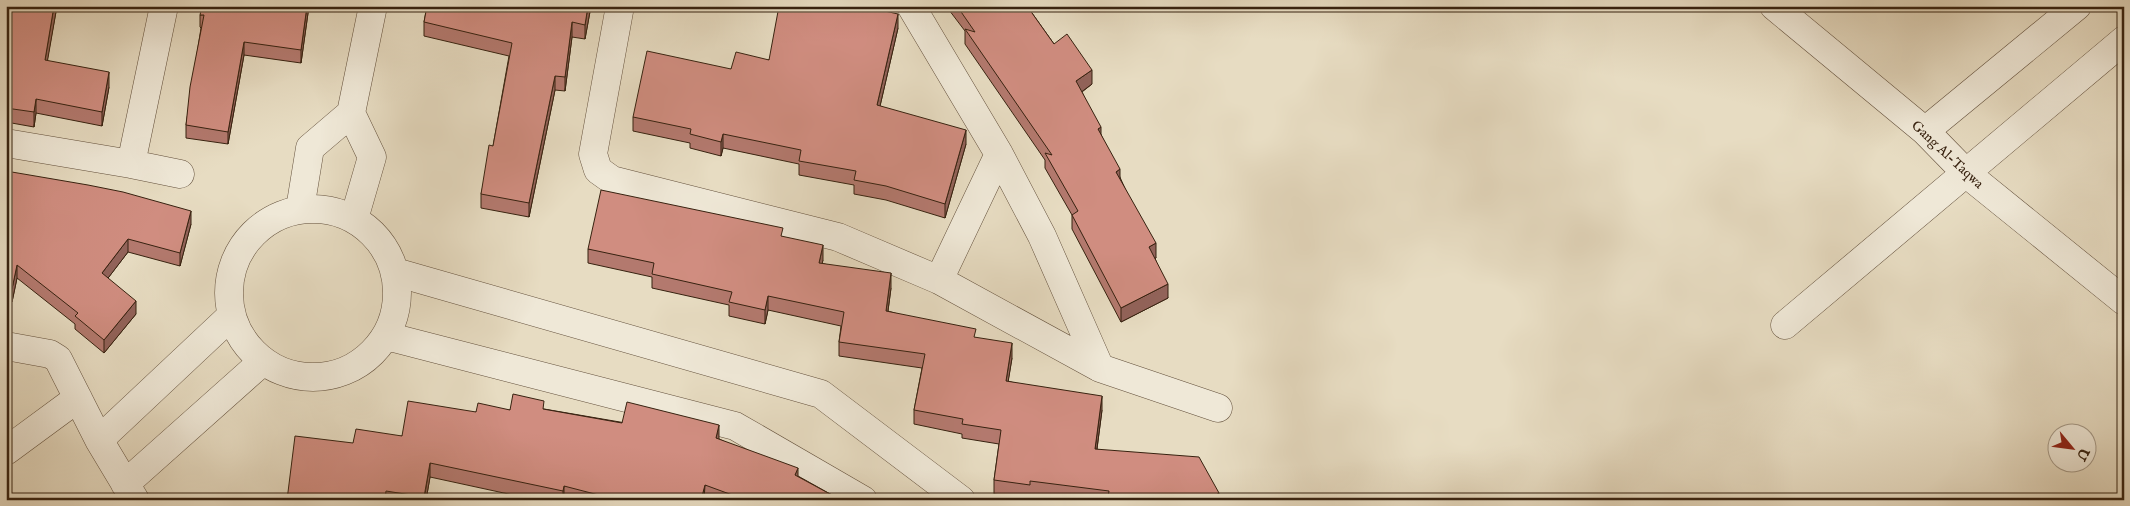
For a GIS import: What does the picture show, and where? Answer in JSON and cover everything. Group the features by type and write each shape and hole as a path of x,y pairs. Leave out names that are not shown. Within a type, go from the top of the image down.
{"street":[{"path":"131,164 164,6"},
{"path":"300,209 310,148 350,112 373,6"},
{"path":"620,6 593,154 598,170 612,180 838,237 939,280 1100,368 1218,408"},
{"path":"911,6 999,154 1042,236 1100,368"},
{"name":"Gang Al-Taqwa","path":"1774,6 1925,131 1967,174 2124,300"},
{"path":"1925,131 2077,6"},
{"path":"1785,325 1967,174 2124,40"},
{"path":"350,112 372,157 354,219"},
{"path":"6,143 180,174"},
{"path":"939,280 999,154"},
{"path":"300,209 328,209 354,219 373,232 387,251 395,272 397,304 386,336 368,358 344,372 316,379 287,375 262,362 242,342 230,316 228,287 235,260 250,236 272,218 300,209"},
{"path":"395,272 821,394 961,500"},
{"path":"99,440 230,316"},
{"path":"386,336 735,426 863,500"},
{"path":"6,346 50,354 58,359 99,440 130,492 262,362"},
{"path":"6,451 78,398"}],"building":[{"path":"6,6 54,6 45,60 109,72 102,112 36,99 34,112 6,108"},
{"path":"202,6 307,6 301,50 244,42 228,132 186,125 190,87 204,15 200,15"},
{"path":"427,6 588,6 585,25 572,22 565,77 555,76 529,203 481,194 489,145 493,146 512,43 424,22"},
{"path":"779,6 863,6 898,14 877,105 966,130 945,204 886,186 854,180 856,171 799,161 801,150 723,134 721,142 690,134 691,129 633,117 647,51 731,69 736,52 769,60"},
{"path":"957,6 1027,6 1054,44 1067,34 1092,70 1076,81 1101,127 1098,129 1120,169 1116,172 1156,243 1149,247 1168,284 1121,308 1072,215 1078,211 1045,153 1052,155 965,29 975,32"},
{"path":"6,171 123,192 191,211 180,253 128,239 102,273 136,301 104,340 75,316 78,313 17,265 12,289 6,288"},
{"path":"601,190 783,228 781,236 823,245 819,263 891,273 886,311 976,329 974,337 1012,343 1006,381 1102,396 1095,449 1199,457 1219,493 1208,500 1149,500 1108,497 1109,491 1030,481 1030,485 994,480 1001,430 962,424 963,419 914,410 925,354 839,342 844,312 768,296 765,310 729,302 732,292 652,274 654,263 588,249"},
{"path":"513,394 544,401 543,409 622,423 627,402 719,425 716,438 798,468 795,475 841,500 746,500 705,485 701,500 618,500 564,486 563,491 430,463 424,497 386,491 385,500 287,500 295,436 353,443 356,429 402,436 408,401 476,412 478,403 510,410"}]}
